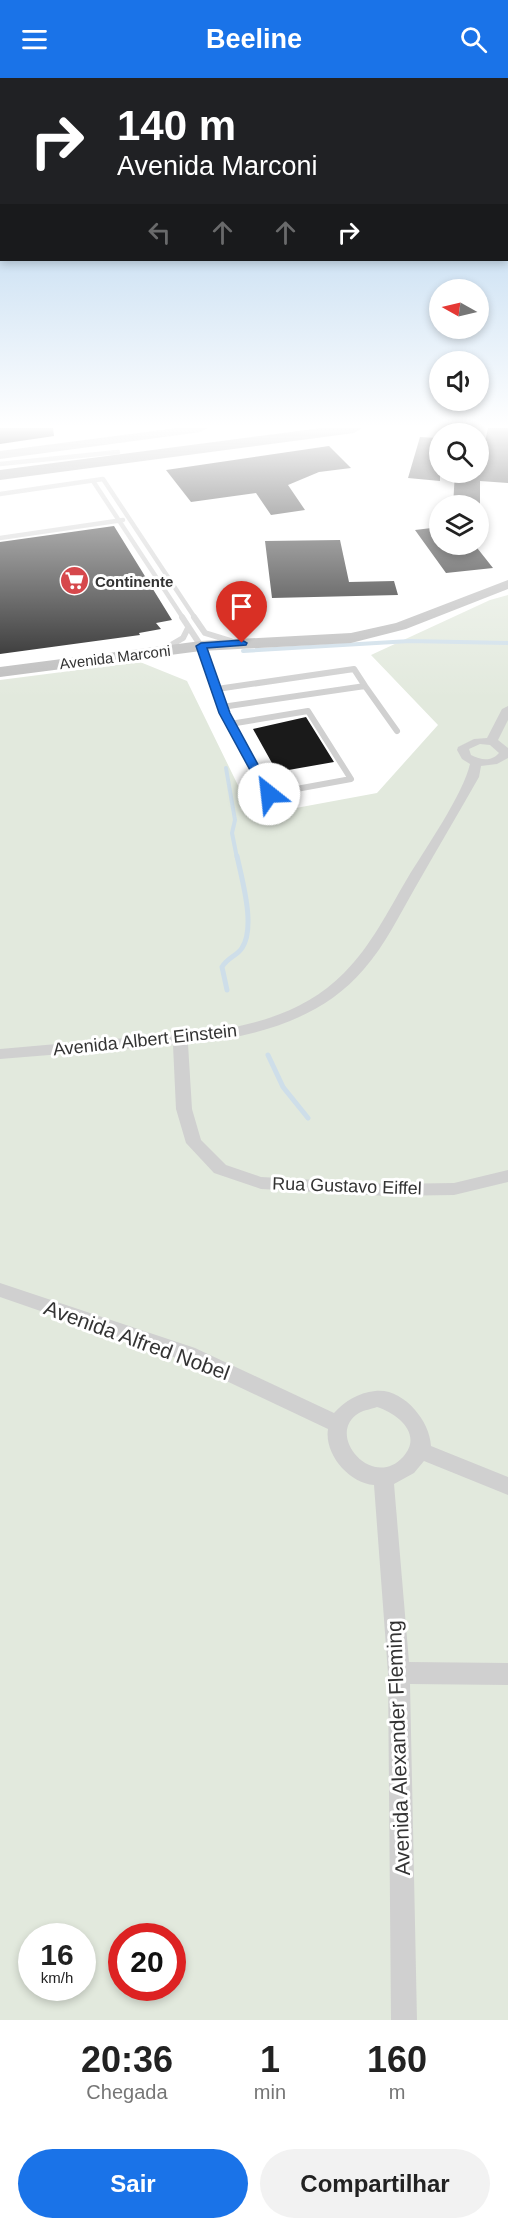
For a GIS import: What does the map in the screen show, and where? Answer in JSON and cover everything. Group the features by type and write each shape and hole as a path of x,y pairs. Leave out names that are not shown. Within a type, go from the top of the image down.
{"street":[{"name":"Avenida Marconi","path":"0,672 155,652 203,640 242,643 332,640 369,635 401,626 508,584"},
{"path":"491,742 508,709"},
{"path":"504,756 489,763 476,762 466,757 463,750 472,742 491,742 501,746 504,756 508,771"},
{"name":"Avenida Albert Einstein","path":"0,1054 180,1040 237,1031 276,1021 314,1004 338,987 367,955 382,933 473,777 476,762"},
{"name":"Rua Gustavo Eiffel","path":"180,1040 184,1109 194,1143 220,1169 261,1183 388,1190 454,1189 508,1176"},
{"name":"Avenida Alfred Nobel","path":"0,1290 188,1354 338,1424"},
{"path":"364,1401 390,1401 402,1407 418,1426 421,1438 419,1450 406,1468 395,1474 369,1475 356,1469 345,1460 336,1436 338,1424 353,1406 364,1401"},
{"path":"419,1450 508,1486"},
{"name":"Avenida Alexander Fleming","path":"383,1476 399,1673 404,2020"},
{"path":"399,1673 508,1674"}],"lane":[{"path":"0,538 126,519"},
{"path":"129,519 203,640 222,706 269,794 351,779 300,697"},
{"path":"120,520 189,627 203,640"},
{"path":"155,652 179,642 185,637 189,627"},
{"path":"217,689 354,669 397,731"},
{"path":"222,706 300,697 365,686"},
{"path":"230,724 308,711"}],"shaded area":[{"path":"508,595 508,2020 0,2020 0,680 140,662 187,681 253,816 377,793 438,725 371,655 490,600"}],"building":[{"name":"Continente","path":"114,526 172,620 156,623 161,629 139,633 140,635 0,654 0,542"},
{"path":"429,528 429,549 415,530"},
{"path":"340,540 349,582 394,581 398,595 272,598 265,541"},
{"path":"433,555 483,555 493,568 446,573"},
{"path":"306,717 334,762 277,772 253,729"}],"waterway":[{"path":"243,651 410,641 508,643"},
{"path":"226,768 235,820 232,833 237,858"},
{"path":"227,990 222,967 242,948 248,928 247,903 237,856"},
{"path":"268,1055 283,1087 308,1118"}],"place":[{"name":"Continente","path":"74,581"}],"route":[{"path":"242,643 201,646 224,713 269,794"}]}
